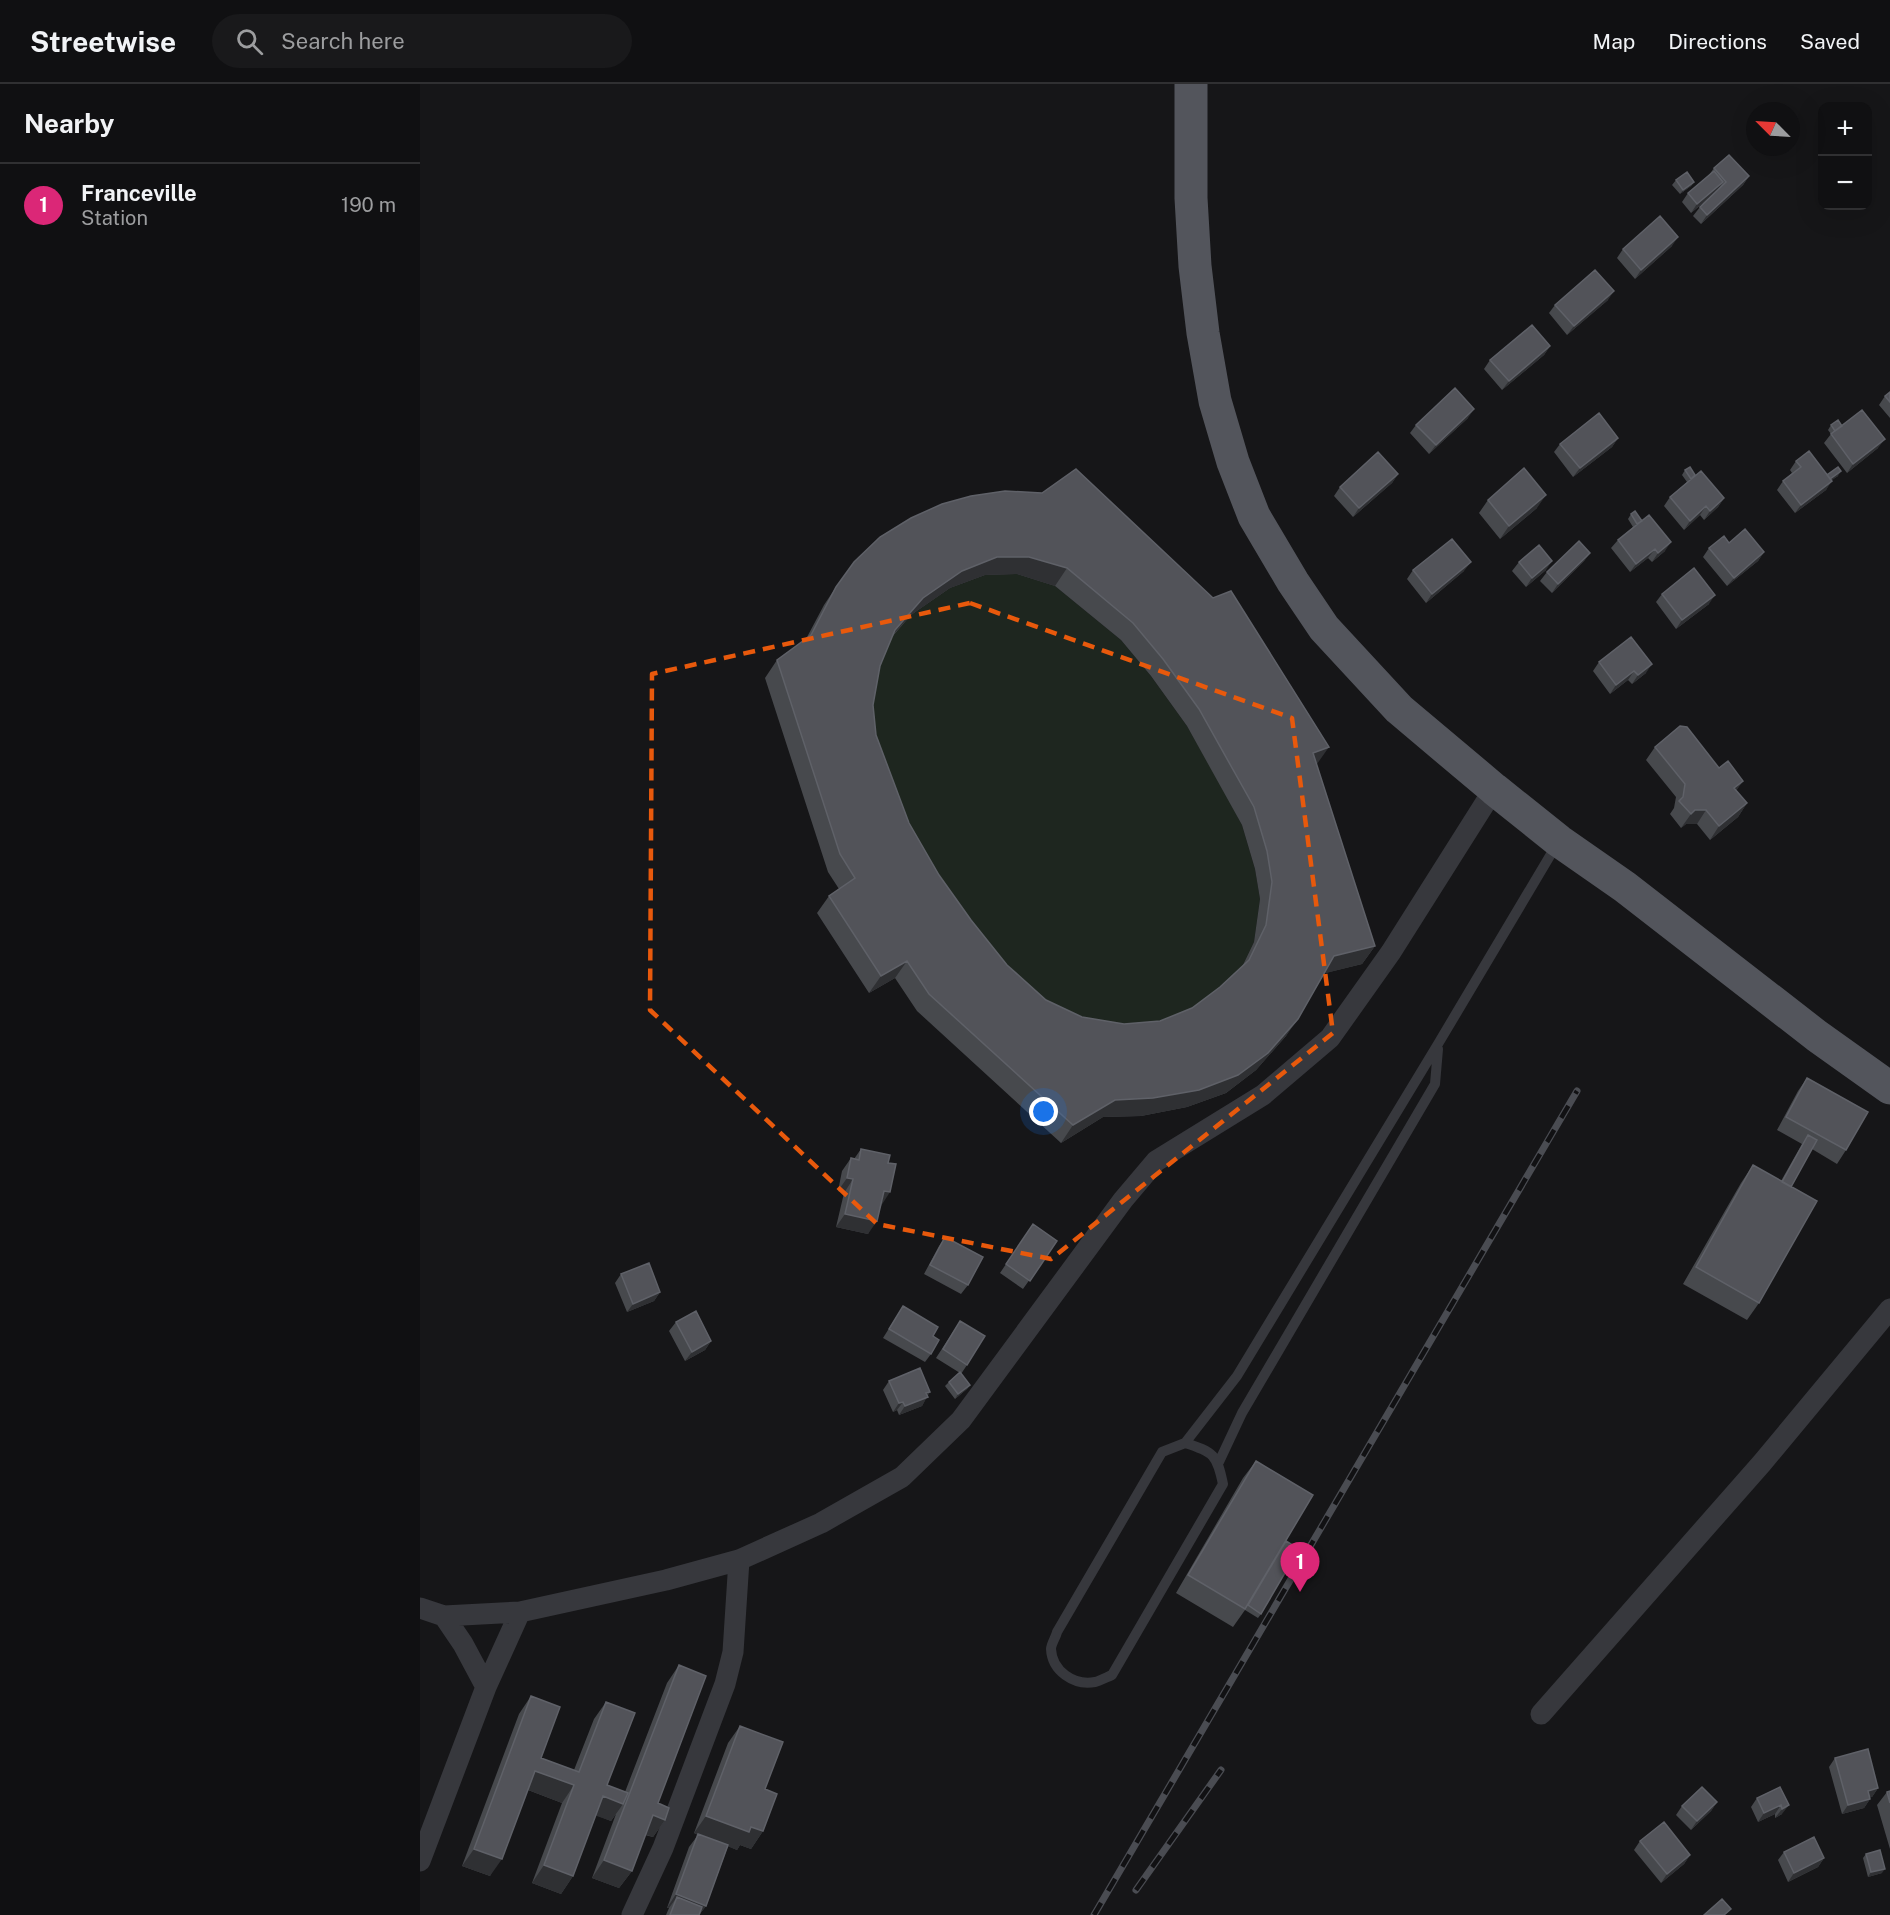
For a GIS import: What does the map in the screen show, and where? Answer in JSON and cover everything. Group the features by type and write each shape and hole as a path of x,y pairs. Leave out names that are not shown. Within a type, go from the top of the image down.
{"main road":[{"path":"1191,84 1191,198 1195,266 1203,333 1215,401 1233,462 1254,516 1293,582 1332,637 1399,709 1559,841 1625,887 1817,1036 1890,1088"}],"street":[{"path":"420,1608 444,1616 520,1612 666,1580 739,1560 821,1523 902,1477 961,1420 1123,1200 1156,1161 1263,1095 1330,1038 1390,952 1494,789"},
{"path":"1541,1714 1762,1463 1890,1309"},
{"path":"632,1915 663,1848 725,1684 733,1652 739,1560"},
{"path":"420,1861 486,1687 520,1612"},
{"path":"444,1616 464,1644 486,1687"}],"lane":[{"path":"1438,1044 1435,1084 1242,1413 1219,1462 1223,1484 1112,1675 1095,1682 1081,1682 1066,1677 1057,1666 1051,1649 1057,1632 1162,1452 1185,1443 1237,1376 1559,841"},
{"path":"1185,1443 1203,1449 1219,1462"}],"highlighted area":[{"path":"970,603 1292,718 1333,1033 1051,1259 877,1224 650,1010 652,674"}],"shaded area":[{"path":"1017,574 1055,586 1121,640 1151,676 1187,726 1220,783 1242,825 1255,869 1260,899 1254,942 1237,978 1208,1005 1111,1042 995,982 864,753 882,647 911,615 950,588 985,575"}],"building":[{"path":"1729,155 1749,176 1707,215 1700,207 1726,182 1714,168"},
{"path":"1714,171 1723,182 1697,204 1688,193"},
{"path":"1687,172 1694,182 1683,190 1676,180"},
{"path":"1660,216 1678,237 1641,270 1623,249"},
{"path":"1595,270 1614,291 1574,326 1555,305"},
{"path":"1532,325 1550,346 1509,381 1490,360"},
{"path":"1455,388 1474,409 1436,445 1416,425"},
{"path":"1890,392 1890,402 1885,396"},
{"path":"1862,410 1885,439 1853,464 1831,434"},
{"path":"1599,413 1618,438 1580,468 1560,444"},
{"path":"1838,420 1842,426 1835,431 1831,425"},
{"path":"1809,451 1832,481 1801,505 1783,481 1801,467 1796,461"},
{"path":"1378,452 1398,474 1359,508 1340,487"},
{"path":"1690,467 1695,475 1691,479 1685,470"},
{"path":"1838,467 1841,471 1830,479 1827,475"},
{"path":"1524,468 1546,495 1509,526 1488,500"},
{"path":"1076,469 1213,598 1231,591 1329,747 1313,753 1375,946 1334,956 1298,1019 1268,1053 1238,1075 1199,1090 1153,1098 1115,1100 1073,1125 929,994 907,961 881,976 829,896 855,878 840,854 777,660 811,635 836,587 854,562 880,537 911,518 942,504 971,496 1005,491 1042,493","holes":["997,557 1029,557 1067,568 1133,623 1163,659 1199,709 1254,807 1267,851 1272,882 1266,925 1249,960 1220,987 1192,1008 1160,1021 1124,1024 1082,1017 1046,1000 1007,965 939,875 909,823 876,735 873,705 880,666 895,630 923,598 962,571"]},
{"path":"1701,471 1724,498 1710,511 1706,506 1690,521 1670,497"},
{"path":"1635,511 1642,521 1637,524 1631,514"},
{"path":"1649,515 1671,542 1658,553 1655,549 1636,564 1618,540"},
{"path":"1745,529 1764,552 1734,578 1709,548 1724,536 1729,543"},
{"path":"1452,539 1471,562 1432,594 1413,570"},
{"path":"1579,541 1590,553 1558,584 1547,572"},
{"path":"1539,545 1552,561 1532,578 1519,562"},
{"path":"1694,568 1715,595 1682,620 1662,594"},
{"path":"1631,637 1652,664 1638,675 1634,671 1616,685 1599,662"},
{"path":"1680,726 1687,727 1719,768 1728,761 1743,781 1734,788 1747,803 1719,826 1706,810 1695,810 1691,814 1679,801 1683,797 1685,784 1655,747"},
{"path":"1807,1078 1868,1112 1846,1150 1786,1117"},
{"path":"1808,1135 1817,1140 1791,1187 1782,1182"},
{"path":"861,1149 890,1155 888,1163 896,1164 890,1192 884,1191 877,1221 845,1214 853,1179 847,1178 851,1158 859,1160"},
{"path":"1753,1165 1817,1201 1759,1303 1696,1267"},
{"path":"1033,1224 1057,1241 1030,1281 1006,1264"},
{"path":"945,1237 983,1257 968,1285 930,1265"},
{"path":"649,1263 660,1292 633,1304 621,1274"},
{"path":"903,1306 938,1327 933,1336 939,1340 931,1354 889,1329"},
{"path":"696,1311 711,1341 692,1352 676,1322"},
{"path":"960,1321 985,1336 967,1365 943,1349"},
{"path":"920,1368 930,1392 926,1393 928,1397 905,1406 903,1402 899,1403 889,1381"},
{"path":"960,1372 970,1385 958,1394 949,1382"},
{"path":"1256,1461 1313,1495 1245,1609 1188,1575"},
{"path":"1286,1541 1299,1549 1261,1614 1248,1605"},
{"path":"679,1665 706,1676 658,1803 669,1808 665,1820 653,1815 632,1871 604,1860"},
{"path":"531,1696 560,1707 541,1758 579,1772 606,1702 635,1713 607,1785 628,1793 623,1804 603,1796 573,1876 544,1865 574,1785 535,1771 502,1859 474,1849"},
{"path":"740,1726 783,1742 765,1789 777,1794 763,1831 751,1827 749,1832 706,1816"},
{"path":"1868,1749 1878,1788 1868,1791 1870,1799 1848,1805 1835,1758"},
{"path":"1702,1787 1717,1802 1697,1821 1682,1806"},
{"path":"1780,1787 1789,1805 1782,1809 1781,1805 1764,1813 1757,1798"},
{"path":"1664,1822 1690,1855 1667,1874 1640,1841"},
{"path":"698,1834 728,1845 706,1906 676,1894"},
{"path":"1814,1837 1824,1858 1794,1873 1784,1852"},
{"path":"1880,1850 1885,1869 1871,1872 1866,1854"},
{"path":"677,1897 702,1907 699,1915 670,1915"},
{"path":"1722,1899 1731,1909 1724,1915 1704,1915"}],"railway":[{"path":"1094,1915 1577,1091"},
{"path":"1136,1890 1221,1770"}],"place":[{"name":"Franceville","path":"1300,1592"}]}
